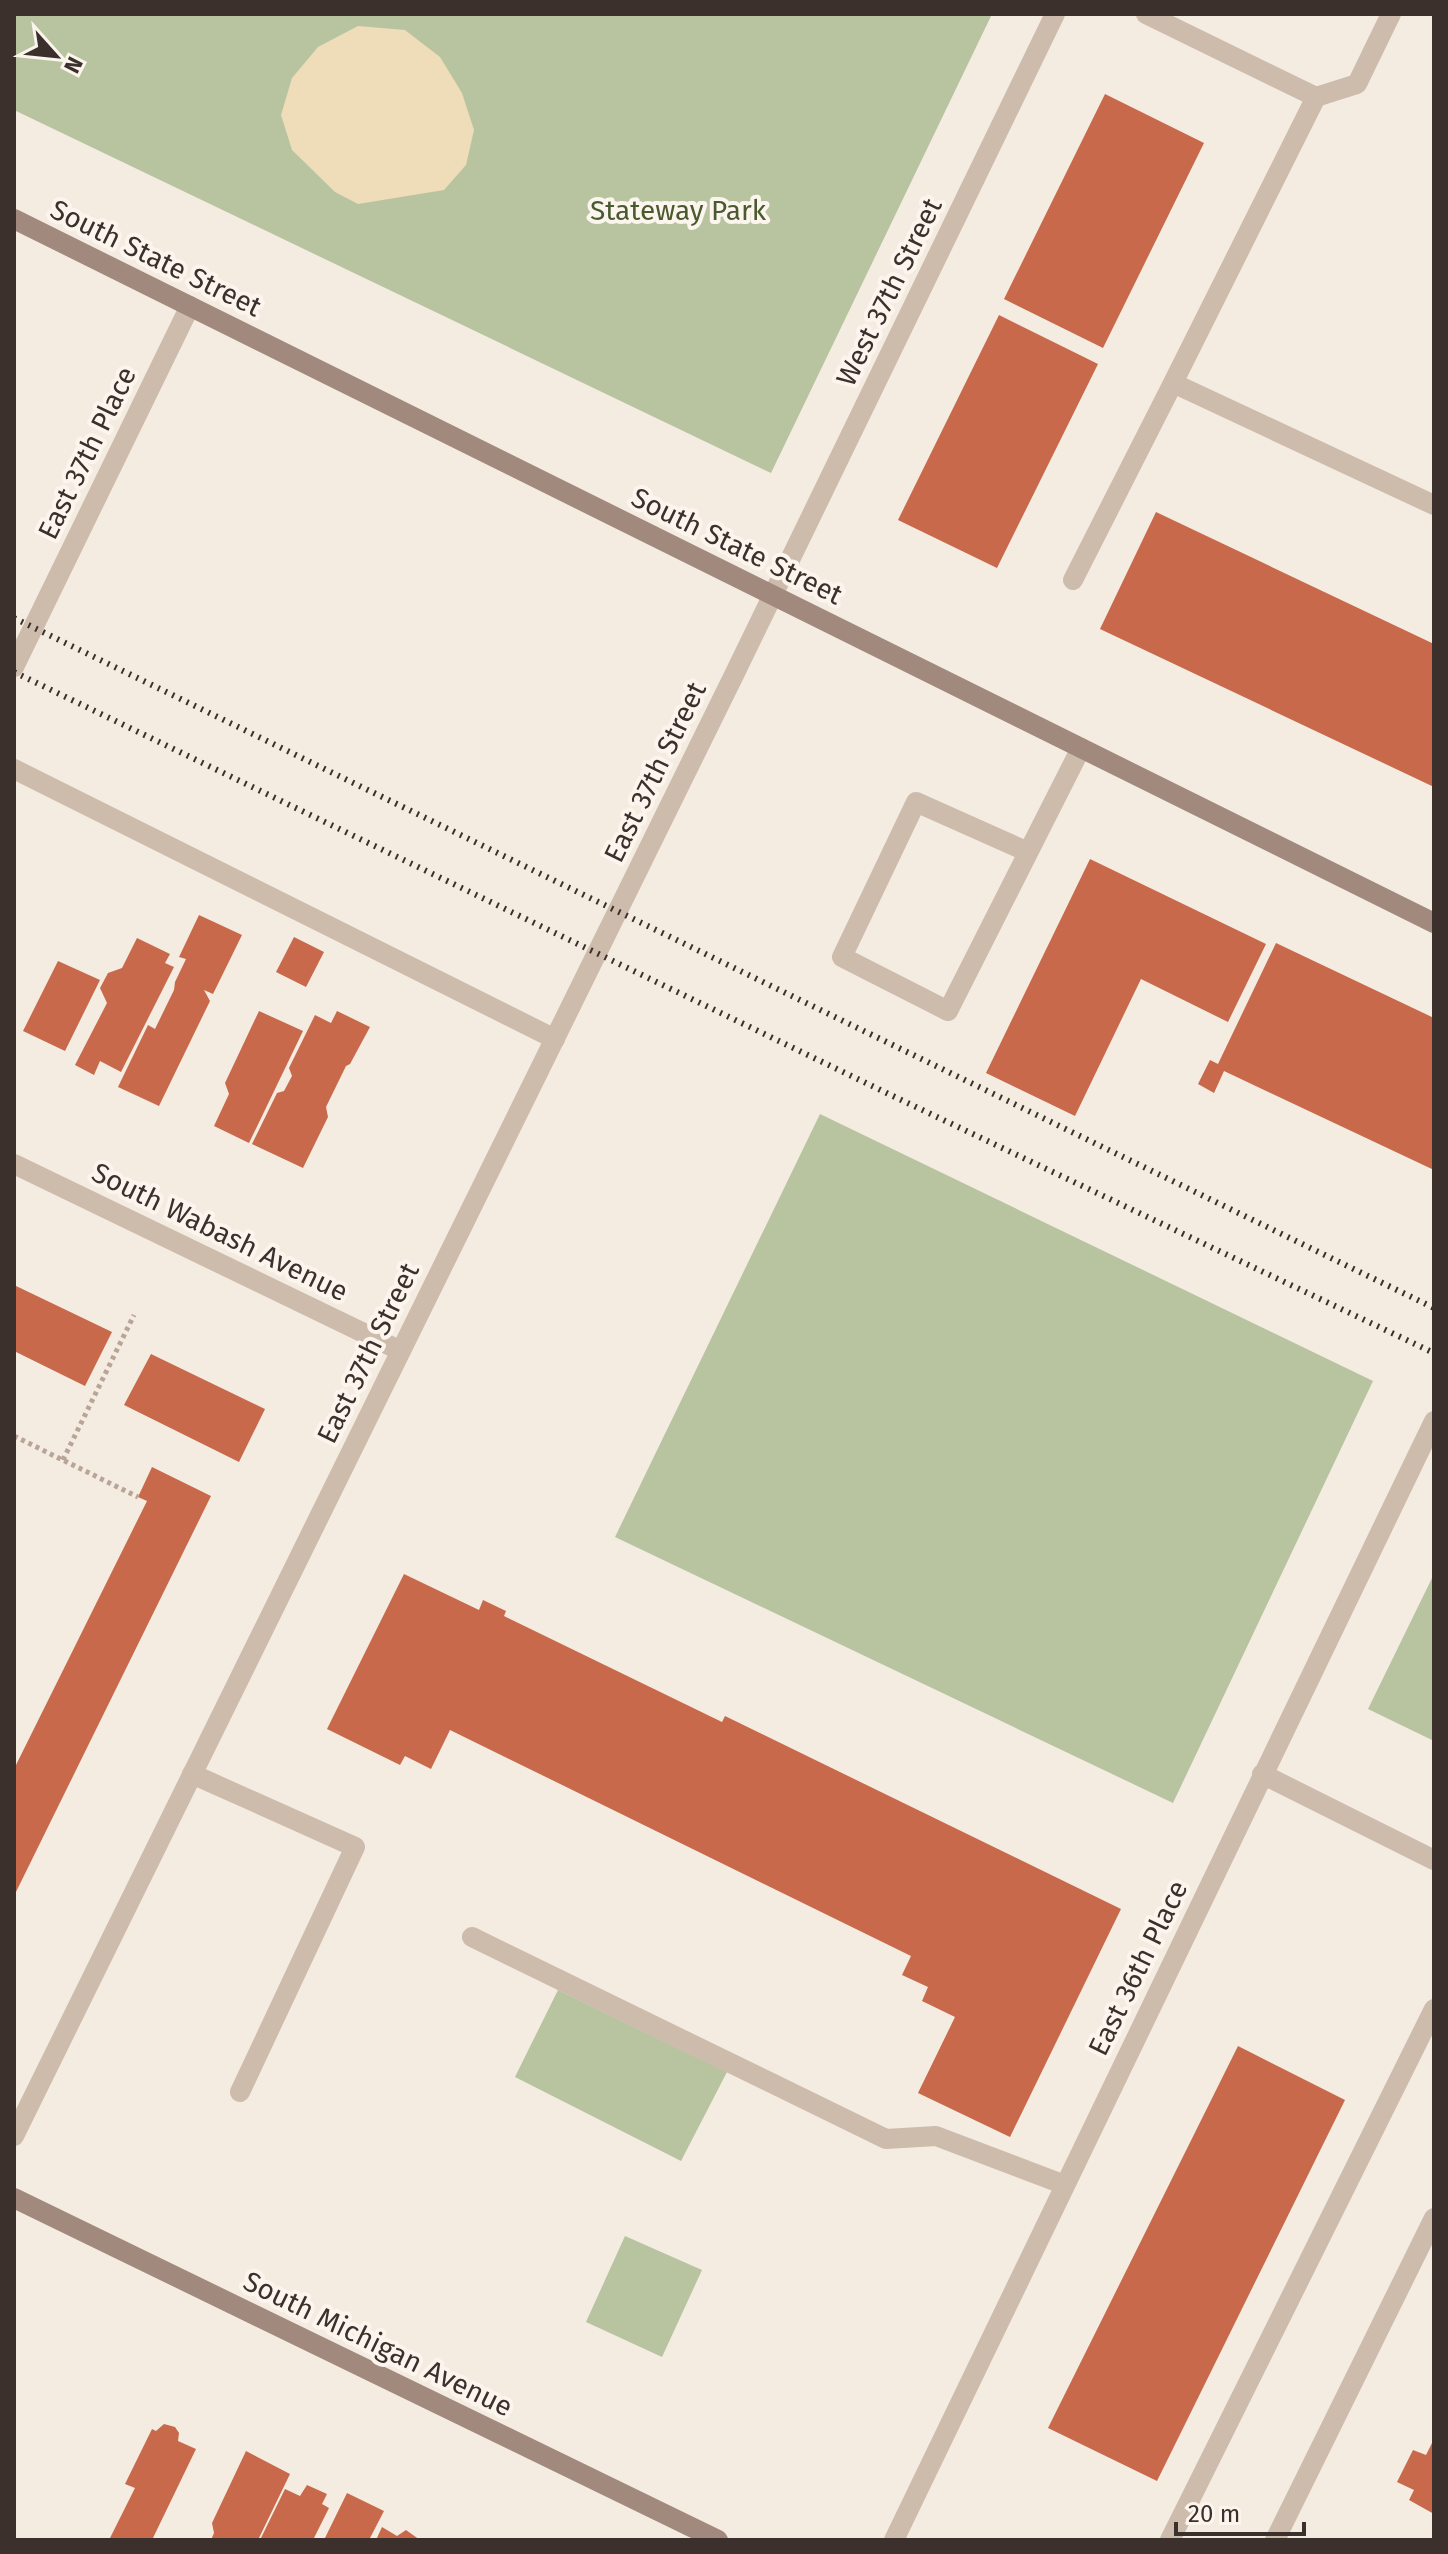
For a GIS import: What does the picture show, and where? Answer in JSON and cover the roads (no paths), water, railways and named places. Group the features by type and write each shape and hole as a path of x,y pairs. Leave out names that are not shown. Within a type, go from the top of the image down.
{"main road":[{"name":"South State Street","path":"14,219 1434,923"},
{"name":"South Michigan Avenue","path":"14,2198 718,2540"}],"street":[{"name":"West 37th Street","path":"773,595 1055,14"},
{"path":"1146,14 1316,97 1357,84 1391,14"},
{"path":"1073,580 1316,97"},
{"name":"East 37th Place","path":"14,667 190,306"},
{"path":"1173,383 1434,505"},
{"name":"East 37th Street","path":"14,2136 773,595"},
{"path":"1028,852 916,802 842,957 948,1011 1081,748"},
{"path":"14,769 555,1039"},
{"name":"South Wabash Avenue","path":"14,1164 401,1351"},
{"name":"East 36th Place","path":"894,2540 1434,1421"},
{"path":"192,1774 355,1847 240,2092"},
{"path":"1262,1774 1434,1860"},
{"path":"472,1937 886,2139 936,2136 1065,2185"},
{"path":"1170,2540 1434,2009"},
{"path":"1275,2540 1434,2218"}],"railway":[{"path":"14,618 1434,1308"},
{"path":"14,672 1434,1353"}],"park label":[{"name":"Stateway Park","path":"678,210"}]}
